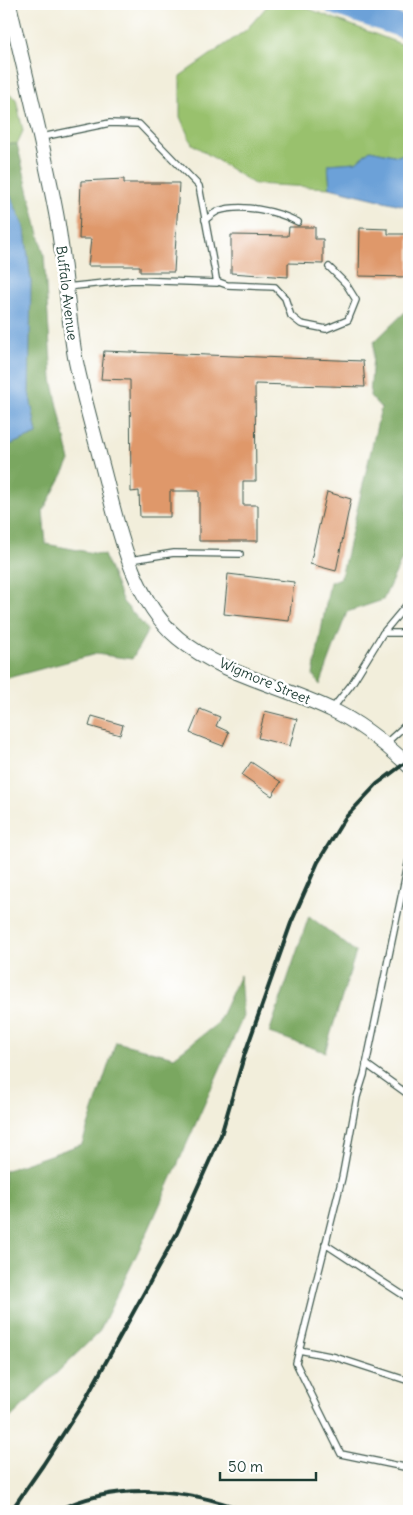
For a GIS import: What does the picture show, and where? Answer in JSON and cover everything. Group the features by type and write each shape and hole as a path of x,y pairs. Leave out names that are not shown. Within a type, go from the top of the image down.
{"street":[{"name":"Buffalo Avenue","path":"9,4 60,232 66,287 80,375 118,527 137,580"},
{"name":"Wigmore Street","path":"137,580 150,606 162,622 179,638 204,655 236,671 332,709 384,745 409,766"}],"lane":[{"path":"40,138 110,122 139,124 199,186 216,281"},
{"path":"205,220 218,211 237,208 279,214 298,222"},
{"path":"216,281 227,285 275,287 285,298 291,316 301,324 326,330 348,320 356,300 346,284 329,267"},
{"path":"66,287 133,280 217,283 216,281"},
{"path":"130,560 174,553 240,554"},
{"path":"332,709 351,685 383,633 409,602"},
{"path":"383,633 409,633"},
{"path":"384,745 409,722"},
{"path":"409,859 366,1064 357,1097 342,1178 296,1363 341,1454 409,1468"},
{"path":"366,1064 409,1095"},
{"path":"325,1244 409,1299"},
{"path":"299,1350 335,1357 409,1381"}],"green space":[{"path":"269,4 296,4 409,47 409,152 398,156 370,150 356,162 328,164 330,188 254,184 192,144 180,117 180,76 246,30"},
{"path":"4,89 16,99 23,131 17,144 4,144"},
{"path":"4,144 17,144 44,255 52,379 70,461 43,511 46,544 104,555 123,602 148,630 132,659 96,654 4,679 4,447 37,434 29,392 31,282 25,230 4,180"},
{"path":"409,299 409,424 406,432 409,487 406,514 409,516 409,544 383,600 347,612 320,685 313,675 330,582 341,578 381,408 370,396 374,342 408,309"},
{"path":"309,916 356,952 325,1052 269,1033"},
{"path":"240,975 243,1017 149,1229 99,1332 4,1424 4,1171 82,1144 116,1042 174,1057 218,1023"}],"water":[{"path":"370,150 398,156 409,152 409,207 330,188 328,164 356,162"},
{"path":"4,180 25,230 31,282 29,392 37,434 4,447"}],"building":[{"path":"124,179 124,183 179,183 174,272 140,272 140,266 88,266 91,239 79,239 81,181"},
{"path":"289,227 315,227 315,239 323,239 323,264 288,263 288,277 231,273 231,235 288,236"},
{"path":"360,228 388,229 388,234 409,234 409,277 359,276"},
{"path":"104,351 363,361 365,387 255,384 256,481 243,481 243,505 258,505 258,541 199,541 199,491 170,491 170,517 140,517 139,491 131,492 130,380 101,379"},
{"path":"327,492 351,499 336,571 310,564"},
{"path":"228,574 294,582 289,621 224,614"},
{"path":"200,709 220,717 216,726 229,732 223,746 190,733"},
{"path":"265,711 297,719 290,746 258,738"},
{"path":"92,716 123,725 120,735 89,726"},
{"path":"251,762 281,782 272,796 242,775"}],"waterway":[{"path":"335,4 409,29"}],"railway":[{"path":"11,1511 85,1400 177,1233 221,1135 245,1053 291,923 318,862 345,818 377,784 409,760"},
{"path":"56,1511 79,1501 103,1495 151,1491 199,1497 246,1511"}]}
